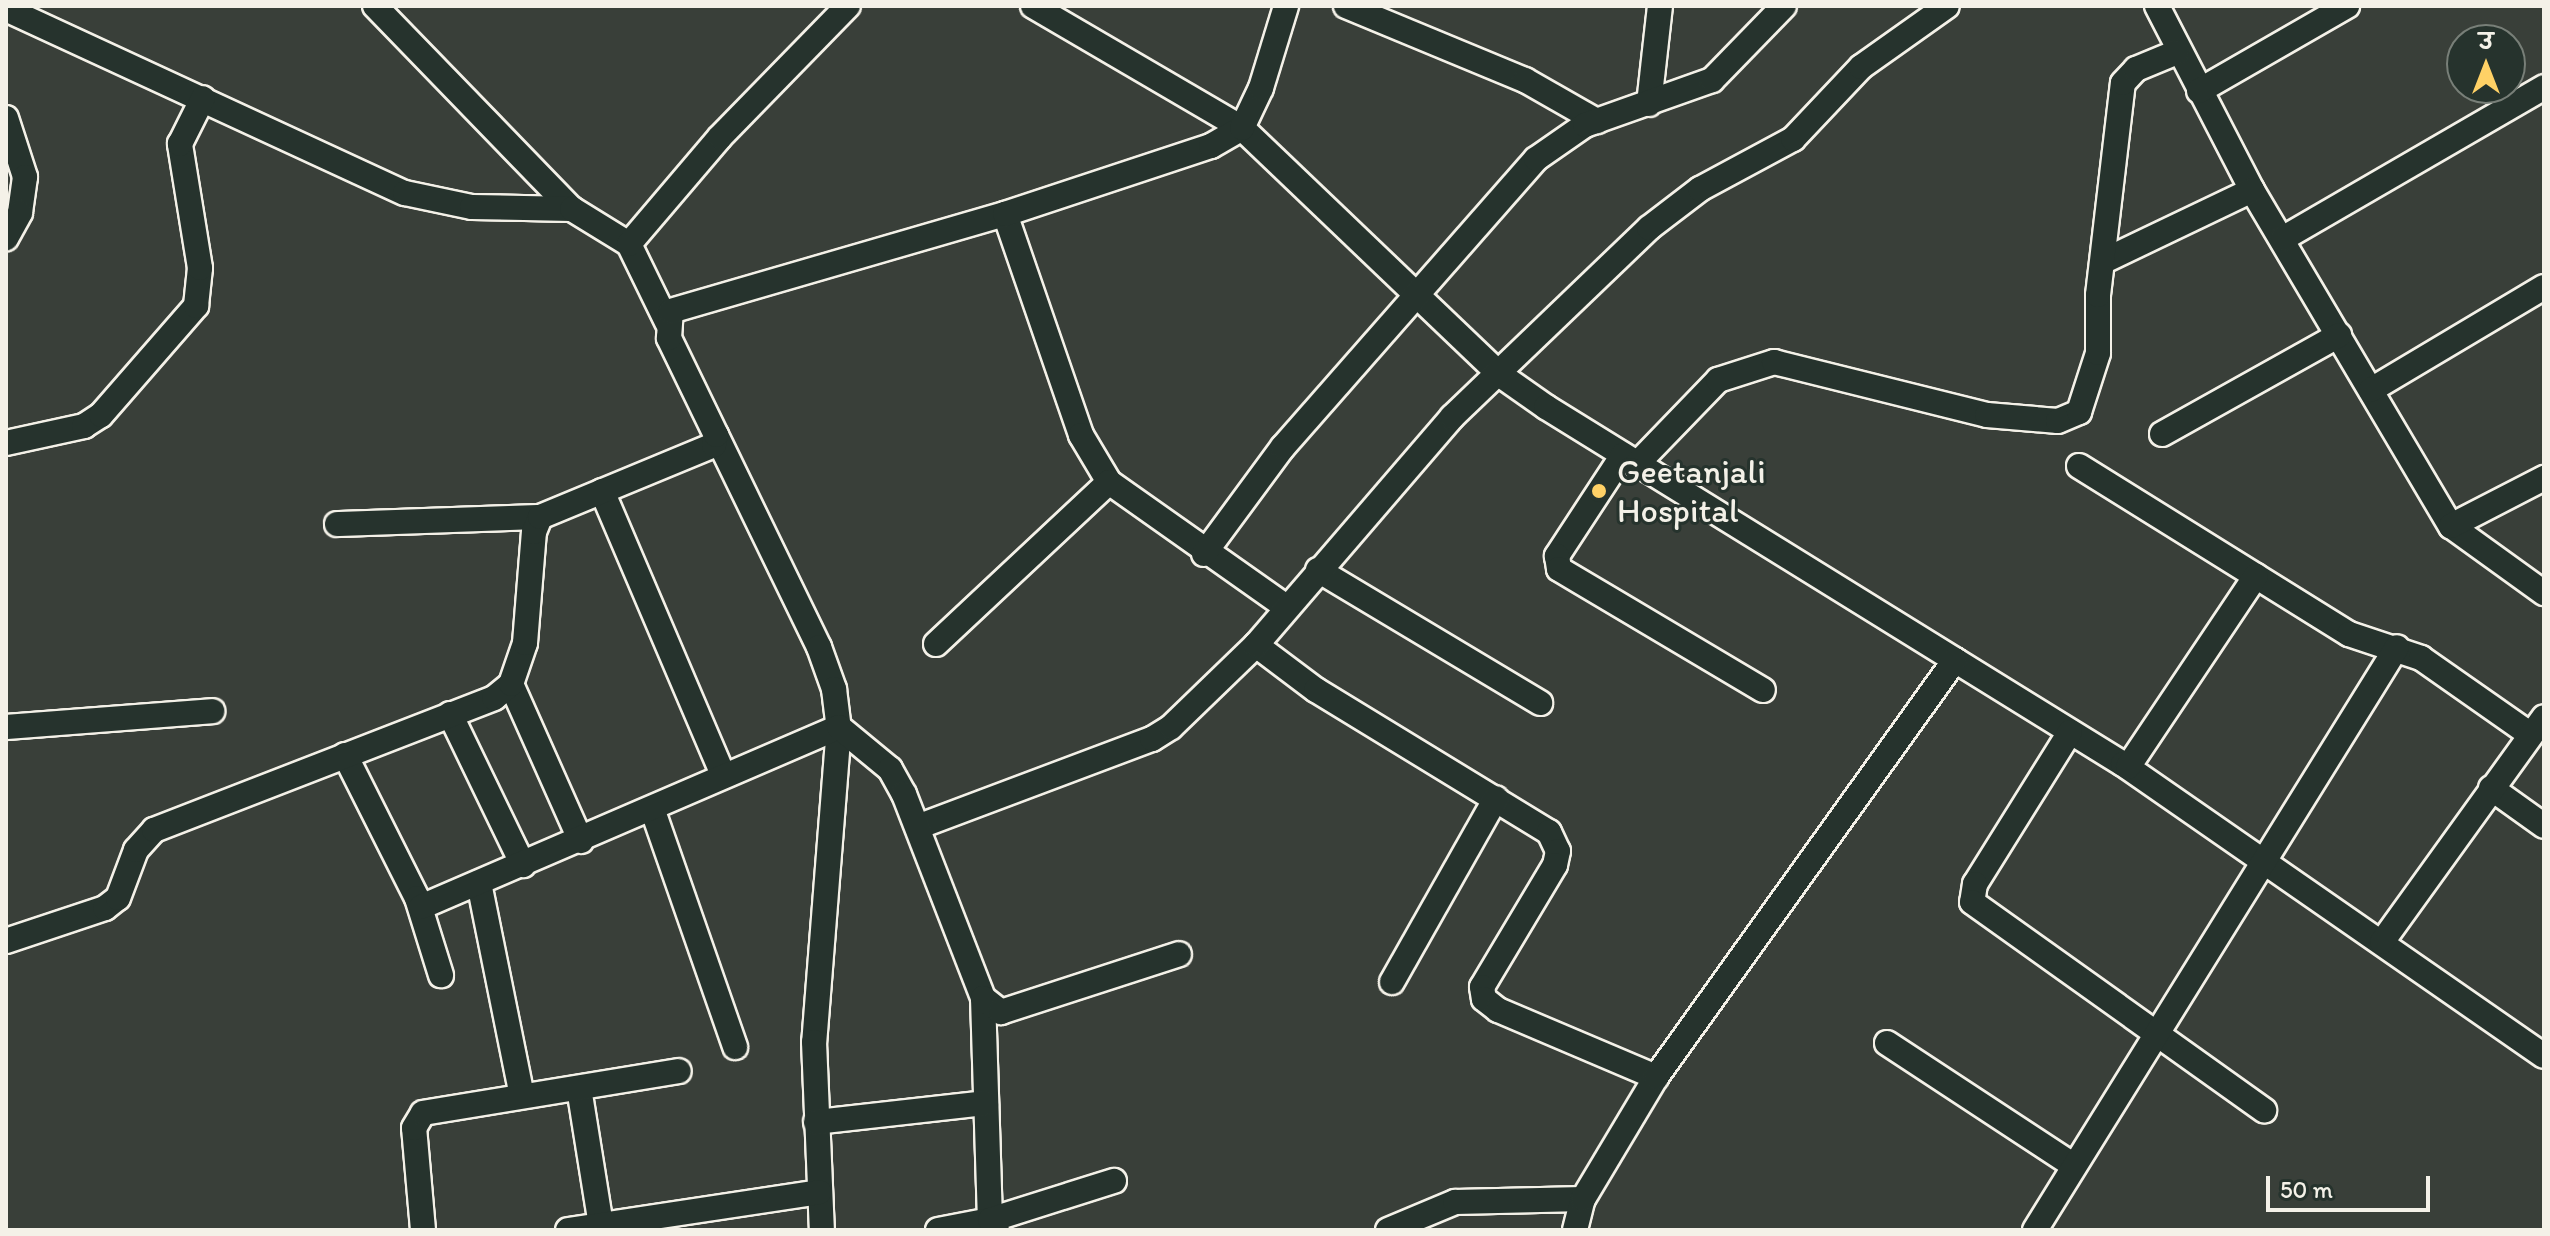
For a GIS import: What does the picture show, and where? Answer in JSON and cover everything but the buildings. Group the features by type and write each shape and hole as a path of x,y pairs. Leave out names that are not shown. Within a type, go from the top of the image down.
{"street":[{"path":"375,6 572,209 629,244 716,435 819,647 834,689 839,727 814,1042 822,1230"},
{"path":"629,244 720,137 848,6"},
{"path":"1033,6 1242,128 1419,292 1499,374 1630,459 2128,767 2544,1056"},
{"path":"667,322 682,303 1005,214 1211,146 1242,128 1261,88 1286,6"},
{"path":"1346,6 1538,87 1597,121"},
{"path":"1649,104 1660,6"},
{"path":"920,826 1152,739 1188,713 1256,645 1452,417 1649,228 1700,189 1793,139 1861,67 1947,6"},
{"path":"2157,6 2177,52 2252,190 2451,526 2542,589"},
{"path":"2199,91 2347,6"},
{"path":"1204,554 1283,447 1536,159 1569,132 1712,80 1779,8"},
{"path":"6,9 405,193 472,207 572,209"},
{"path":"1763,690 1559,569 1557,556 1630,459 1718,380 1774,362 1987,415 2069,419 2084,404 2098,353 2098,295 2123,83 2136,69 2177,52"},
{"path":"2282,239 2544,87"},
{"path":"6,443 84,426 101,415 196,306 200,268 179,153 184,128 203,98"},
{"path":"6,118 21,158 25,194 6,238"},
{"path":"2104,261 2252,190"},
{"path":"1005,214 1081,435 1109,482 1204,554 1286,607"},
{"path":"2371,390 2544,287"},
{"path":"2162,434 2339,335"},
{"path":"337,524 540,517 707,452 716,435"},
{"path":"2079,466 2349,634 2397,647 2421,658 2538,726 2382,942"},
{"path":"2451,526 2544,478"},
{"path":"936,644 1109,482"},
{"path":"602,491 723,774"},
{"path":"6,941 105,908 118,898 136,850 154,830 494,698 511,684 525,643 534,532 540,517"},
{"path":"1318,570 1540,703"},
{"path":"2128,767 2256,576"},
{"path":"1256,645 1316,690 1549,832 1558,851 1555,865 1482,987 1484,999 1498,1010 1656,1077"},
{"path":"2035,1230 2071,1164 2157,1039 2264,859 2397,647"},
{"path":"1575,1230 1583,1199 1656,1077 1955,660"},
{"path":"511,684 581,841"},
{"path":"6,727 212,711"},
{"path":"450,714 523,865"},
{"path":"421,907 653,811 723,774 839,727"},
{"path":"839,727 890,769 920,826 983,998 993,1225"},
{"path":"2070,732 1975,884 1972,902 2157,1039 2264,1110"},
{"path":"345,755 421,907 441,975"},
{"path":"2491,788 2544,826"},
{"path":"1392,982 1496,798"},
{"path":"653,811 735,1047"},
{"path":"479,883 522,1096"},
{"path":"983,998 1001,1012 1179,954"},
{"path":"1887,1043 2071,1164"},
{"path":"423,1230 416,1118 432,1109 679,1071"},
{"path":"579,1088 601,1225"},
{"path":"816,1122 986,1103"},
{"path":"938,1230 993,1225 1114,1181"},
{"path":"568,1230 819,1192"},
{"path":"1388,1230 1455,1202 1583,1199"}],"place":[{"name":"Geetanjali Hospital","path":"1599,491"}]}
